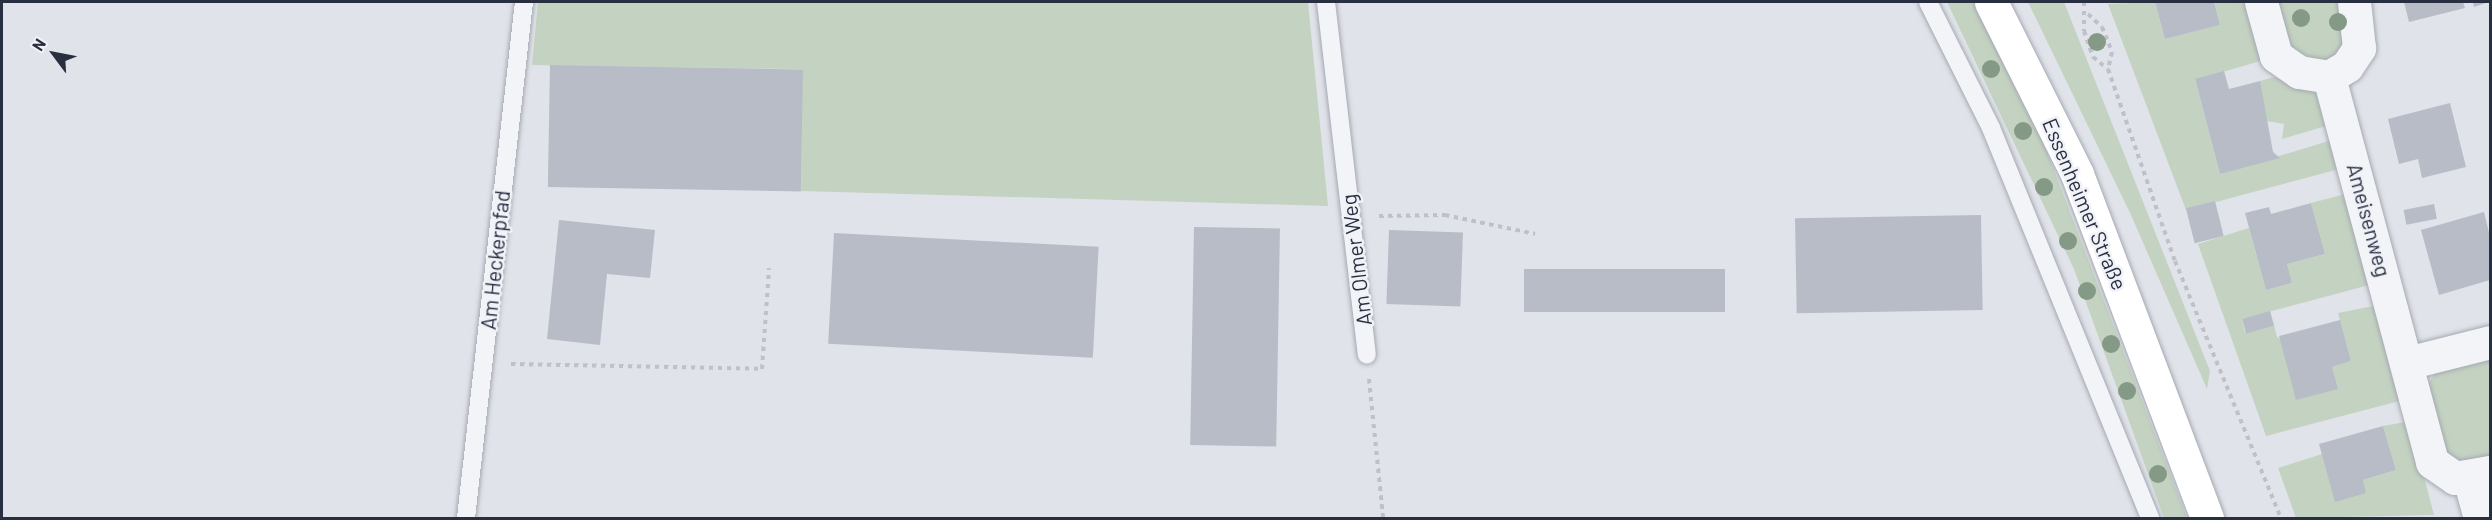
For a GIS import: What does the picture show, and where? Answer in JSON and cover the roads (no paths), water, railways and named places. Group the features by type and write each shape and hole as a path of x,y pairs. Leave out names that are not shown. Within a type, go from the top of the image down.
{"main road":[{"name":"Essenheimer Straße","path":"1991,2 2077,174 2168,410 2207,519"},
{"name":"Essenheimer Straße","path":"2168,410 2230,519"}],"street":[{"path":"2260,2 2277,56 2299,72 2329,77 2347,66 2359,48 2354,2"},
{"name":"Ameisenweg","path":"2329,77 2432,462 2455,478 2480,475"},
{"path":"2407,363 2490,342"},
{"path":"2480,475 2480,519"}],"lane":[{"name":"Am Heckerpfad","path":"466,519 524,2"},
{"name":"Am Olmer Weg","path":"1326,2 1367,355"},
{"path":"1929,2 1991,128 2151,519"}]}
